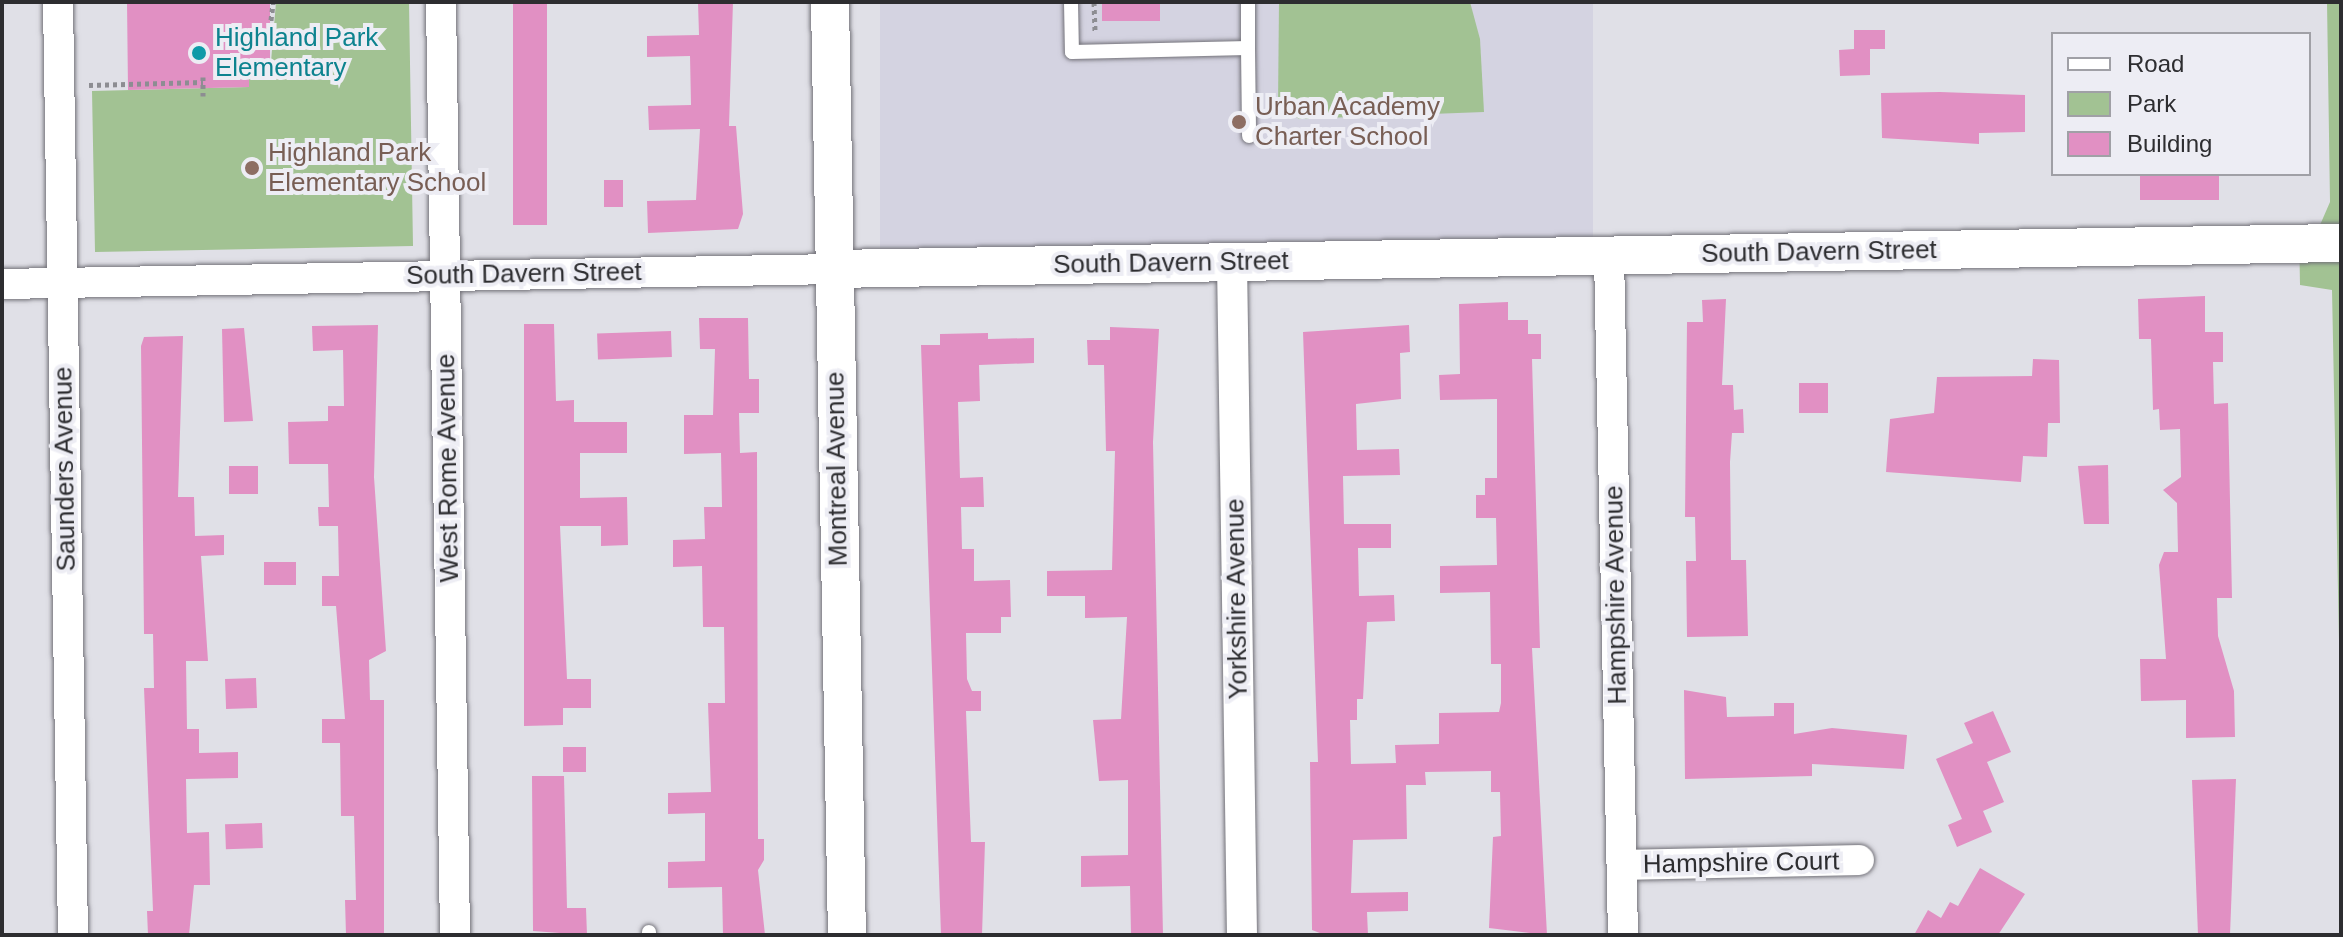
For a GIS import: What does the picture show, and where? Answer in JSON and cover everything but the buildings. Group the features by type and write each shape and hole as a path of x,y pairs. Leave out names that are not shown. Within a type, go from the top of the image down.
{"street":[{"name":"Saunders Avenue","path":"58,2 73,935"},
{"name":"West Rome Avenue","path":"441,2 455,935"},
{"name":"Montreal Avenue","path":"830,2 847,935"},
{"name":"South Davern Street","path":"2,284 2341,243"},
{"name":"Hampshire Avenue","path":"1609,256 1623,935"},
{"name":"Yorkshire Avenue","path":"1232,262 1242,935"},
{"name":"Hampshire Court","path":"1622,865 1859,860"}],"lane":[{"path":"1071,2 1072,52 1248,48"},
{"path":"1248,2 1249,136"}],"path":[{"path":"270,28 273,2"},
{"path":"1094,2 1096,51"},
{"path":"89,85 203,80 203,96"}],"shaded area":[{"name":"Urban Academy Charter School","path":"880,2 1593,2 1593,254 880,254"}],"green space":[{"name":"Highland Park Elementary School","path":"276,2 409,2 413,246 95,252 92,91 249,87 249,74 270,74"},
{"path":"1279,2 1470,2 1480,39 1484,112 1299,119 1278,104"},
{"path":"2327,2 2341,2 2341,742 2332,290 2300,285 2299,230 2320,225 2330,202"}],"place":[{"name":"Highland Park Elementary","path":"199,53"},
{"name":"Urban Academy Charter School","path":"1239,122"},
{"name":"Highland Park Elementary School","path":"252,168"}]}
